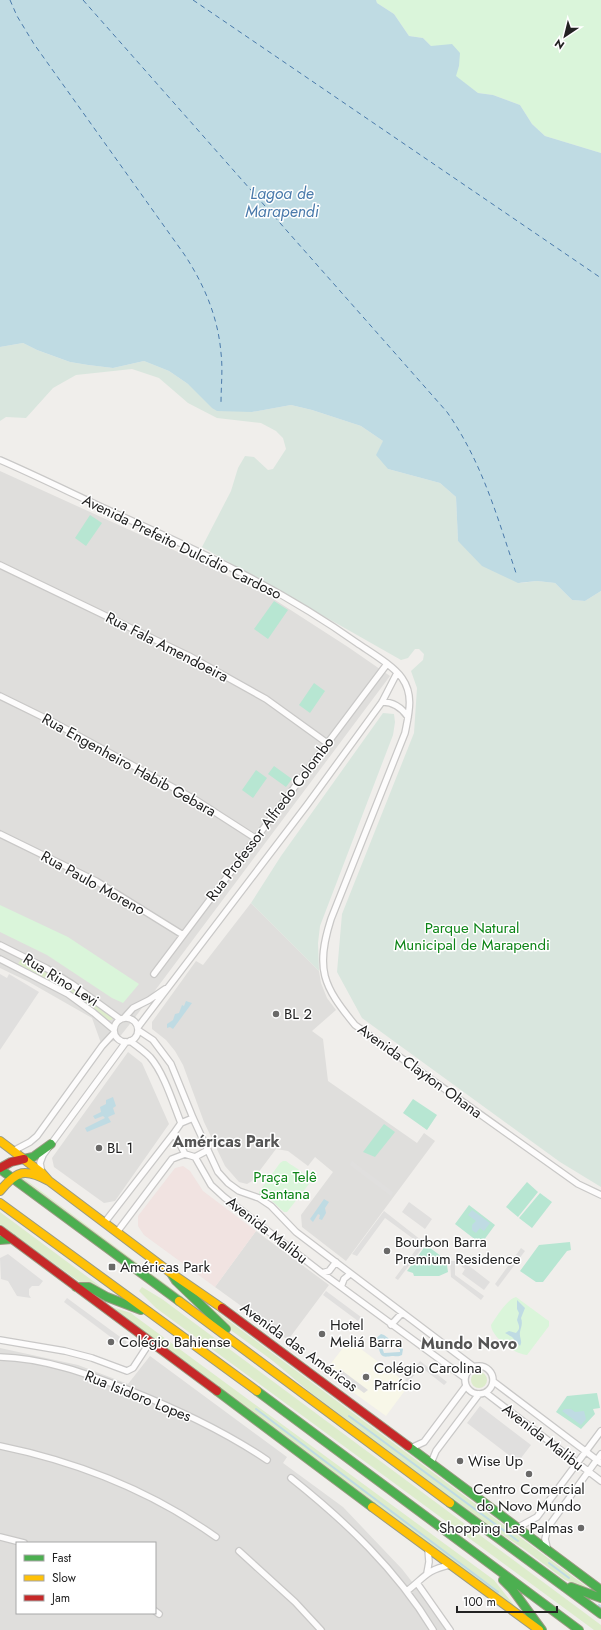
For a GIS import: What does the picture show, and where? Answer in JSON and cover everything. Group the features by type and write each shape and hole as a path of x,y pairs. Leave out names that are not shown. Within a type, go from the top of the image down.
{"main road":[{"name":"Avenida das Américas","path":"0,1141 42,1173 49,1181 171,1273 245,1324 601,1590"},
{"path":"51,1144 34,1157 11,1162 0,1168 11,1178 601,1614"},
{"path":"0,1192 15,1174 24,1171 36,1174 49,1181"},
{"path":"0,1203 167,1324 579,1630"},
{"path":"0,1230 428,1549 541,1630"},
{"path":"0,1240 12,1239"},
{"path":"171,1273 176,1282 230,1333 240,1346"},
{"path":"76,1287 83,1286 92,1288 107,1297 138,1308 151,1317 167,1324"},
{"path":"491,1564 512,1589 541,1630"},
{"path":"549,1576 557,1578 575,1589 601,1598"}],"street":[{"name":"Avenida Prefeito Dulcídio Cardoso","path":"0,460 176,540 260,583 339,630 387,664 397,673"},
{"name":"Rua Fala Amendoeira","path":"0,564 189,656 266,699 327,743"},
{"name":"Rua Professor Alfredo Colombo","path":"154,974 387,664"},
{"name":"Rua Professor Alfredo Colombo","path":"138,1029 382,702 397,673"},
{"name":"Avenida Clayton Ohana","path":"397,673 401,676 409,692 410,708 405,733 331,919 324,941 322,964 325,981 336,1002 355,1025 578,1184 601,1195"},
{"name":"Rua Engenheiro Habib Gebara","path":"0,696 51,721 189,796 255,838"},
{"path":"382,702 392,703 398,706 408,717"},
{"name":"Rua Paulo Moreno","path":"0,834 96,881 183,935"},
{"name":"Rua Rino Levi","path":"0,945 46,968 122,1018"},
{"name":"Rua Rino Levi","path":"0,959 68,994 94,1013 114,1031"},
{"name":"Rua Professor Alfredo Colombo","path":"122,1018 133,1008 149,1000 172,984"},
{"path":"13,1151 30,1142 37,1136 114,1031 116,1023 122,1018 133,1020 138,1029 135,1038 128,1042 51,1144 41,1160 42,1173"},
{"name":"Avenida Malibu","path":"138,1029 153,1040 171,1064 193,1118 218,1172 228,1183 238,1191 259,1198 271,1206 296,1232 474,1366"},
{"path":"114,1031 118,1039 128,1042 143,1050 151,1058 167,1088 181,1123"},
{"path":"105,1222 181,1123 193,1118"},
{"path":"174,1133 185,1154"},
{"path":"117,1232 172,1160 185,1154 194,1157 208,1150"},
{"name":"Avenida Malibu","path":"194,1157 211,1185 245,1214 322,1274 465,1378"},
{"path":"322,1274 329,1271 336,1262"},
{"path":"341,1287 344,1279 350,1274"},
{"path":"391,1324 402,1313"},
{"name":"Rua Isidoro Lopes","path":"0,1340 65,1351 92,1358 127,1371 133,1368 150,1342"},
{"name":"Rua Isidoro Lopes","path":"0,1357 28,1360 51,1365 108,1382 163,1404 224,1433 247,1446 267,1460"},
{"path":"474,1366 488,1368 493,1375 494,1382 486,1393 479,1394 471,1391 466,1386 465,1378 469,1370 474,1366"},
{"name":"Avenida Malibu","path":"494,1382 599,1461"},
{"path":"411,1448 424,1442 466,1386"},
{"name":"Avenida Malibu","path":"486,1393 601,1481"},
{"path":"431,1463 436,1451 479,1394"},
{"path":"517,1528 537,1517 601,1432"},
{"path":"0,1446 72,1464 132,1488 182,1514 216,1537"},
{"path":"548,1551 545,1539 548,1527 588,1472 599,1461 601,1454"},
{"path":"291,1478 314,1496 364,1543 407,1591 433,1630"},
{"path":"0,1537 20,1542"},
{"path":"427,1573 429,1562 428,1549"},
{"path":"239,1551 295,1602 321,1630"},
{"path":"407,1591 427,1573 437,1568 450,1565"},
{"path":"417,1583 450,1630"}],"shaded area":[{"path":"0,471 200,562 272,598 390,676 133,1020 118,1039 102,1046 92,1018 29,982 0,968"},
{"path":"251,903 319,971 321,983 327,998 336,1010 312,1031 323,1039 328,1081 417,1143 424,1133 435,1141 346,1261 302,1227 301,1215 333,1172 315,1157 308,1166 288,1151 276,1149 252,1181 247,1184 239,1182 225,1166 204,1122 183,1065 175,1051 166,1040 152,1029 152,1022 196,961 203,965"},
{"path":"0,974 7,978 9,974 39,992 0,1050"},
{"path":"128,1052 142,1063 169,1124 115,1201 104,1203 54,1167 52,1158"},
{"path":"352,1161 393,1192 391,1196 350,1165"},
{"path":"183,1166 190,1171 203,1191 256,1231 215,1287 144,1235 138,1226 138,1216 175,1168"},
{"path":"409,1202 432,1219 425,1229 402,1212"},
{"path":"384,1211 421,1240 419,1243 385,1218 357,1256 352,1254"},
{"path":"256,1231 329,1285 288,1340 215,1287"},
{"path":"420,1244 423,1247 398,1280 395,1278"},
{"path":"521,1248 525,1251 498,1287 495,1284"},
{"path":"8,1254 43,1281 39,1286 32,1286 29,1289 29,1295 31,1298 17,1296 8,1281 1,1279 0,1258"},
{"path":"450,1261 455,1261 455,1275 484,1296 481,1300 451,1277"},
{"path":"464,1262 490,1282 484,1290 462,1274 465,1269 461,1266"},
{"path":"326,1291 361,1317 358,1321 323,1295"},
{"path":"67,1298 127,1342 124,1347 64,1302"},
{"name":"Colégio Carolina Patrício","path":"349,1340 409,1385 386,1416 329,1375 329,1366"},
{"path":"0,1348 78,1365 128,1384 150,1356 287,1457 283,1463 343,1507 402,1569 423,1596 446,1630 0,1630"},
{"path":"420,1361 447,1382 444,1385 421,1367 408,1383 405,1380"},
{"path":"340,1369 368,1390 364,1393 337,1373"},
{"path":"480,1406 531,1445 518,1462 467,1423"}],"green space":[{"path":"376,0 601,0 601,153 545,136 532,124 520,105 493,95 478,93 455,76 459,66 431,46 423,38 409,36 394,14 377,3"},
{"name":"Parque Natural Municipal de Marapendi","path":"23,343 37,350 70,362 88,365 113,368 144,361 169,371 188,384 252,412 291,405 312,410 361,426 383,441 388,469 440,483 456,497 458,541 521,583 537,581 555,583 572,600 585,601 601,591 601,1187 560,1162 362,1018 337,972 342,914 414,733 417,688 411,671 423,660 424,654 419,649 415,649 408,658 401,660 202,547 231,491 238,468 245,456 254,457 268,470 273,469 286,449 283,438 276,431 261,423 217,418 188,403 159,378 132,369 76,375 53,388 26,418 6,417 0,421 0,347"},
{"path":"90,515 102,523 86,546 75,538"},
{"path":"274,601 288,610 268,639 254,629"},
{"path":"314,683 325,691 310,713 299,705"},
{"path":"383,713 394,714 395,722 393,735 320,926 318,943 319,971 251,903 281,856"},
{"path":"274,766 292,779 286,787 268,774"},
{"path":"256,770 267,778 253,798 242,790"},
{"path":"0,905 68,937 139,984 123,1003 112,998 47,955 0,932"},
{"path":"22,957 71,986 67,992 18,964"},
{"path":"73,987 113,1016 112,1020 107,1020 69,994"},
{"path":"413,1099 437,1115 427,1130 403,1113"},
{"path":"384,1124 395,1132 375,1157 363,1152"},
{"name":"Praça Telê Santana","path":"286,1161 300,1171 309,1180 309,1184 287,1212 284,1212 271,1200 259,1194 280,1163"},
{"path":"22,1177 190,1302 200,1317 19,1179"},
{"path":"527,1182 538,1192 518,1217 506,1207"},
{"path":"540,1193 552,1202 532,1228 519,1218"},
{"path":"469,1205 495,1225 481,1244 455,1224"},
{"path":"0,1212 124,1304 101,1297 0,1225"},
{"path":"570,1242 571,1250 567,1251 543,1282 536,1282 520,1271 539,1245"},
{"path":"426,1245 446,1258 448,1272 439,1276 414,1276 413,1273 407,1271"},
{"path":"142,1287 162,1299 601,1625 601,1630 594,1630 156,1308 139,1291"},
{"path":"516,1297 549,1321 549,1326 527,1355 511,1349 499,1340 492,1330 491,1325 505,1305"},
{"path":"105,1305 131,1313 494,1580 521,1614"},
{"path":"213,1309 591,1590 565,1580 524,1549 483,1522 311,1393 273,1361 232,1331"},
{"path":"476,1372 482,1372 487,1377 485,1386 482,1388 476,1388 471,1383 471,1377"},
{"path":"597,1393 600,1408 593,1409 595,1414 581,1429 556,1412 567,1396"}],"water":[{"name":"Lagoa de Marapendi","path":"0,0 376,0 377,3 394,14 409,36 423,38 431,46 452,44 460,53 459,66 456,76 478,93 493,95 520,105 532,124 545,136 601,153 601,591 585,601 572,600 555,583 537,581 518,583 482,566 458,541 456,497 440,483 388,469 376,455 383,441 361,426 312,410 291,405 252,412 217,411 212,408 188,384 169,371 144,361 113,368 70,362 37,350 23,343 0,347"},
{"path":"186,1001 192,1003 173,1029 170,1027 167,1028 167,1024 173,1020 175,1014 179,1013 182,1005 184,1006"},
{"path":"113,1097 116,1106 113,1108 115,1114 108,1117 111,1122 87,1132 85,1128 105,1118 103,1116 95,1119 93,1116 101,1112 100,1107 106,1104 106,1100"},
{"path":"324,1199 329,1202 325,1208 326,1213 322,1220 319,1219 320,1215 318,1214 313,1222 310,1219"},
{"path":"472,1210 490,1223 484,1231 480,1228 476,1233 472,1230 472,1225 476,1221 468,1215"},
{"path":"517,1300 525,1308 521,1318 522,1324 520,1332 520,1346 512,1337 505,1333 509,1331 516,1333 519,1330 517,1320 519,1313 517,1309"},
{"path":"381,1334 384,1335 403,1349 402,1355 387,1357 383,1356 379,1349 375,1347 373,1341","holes":["383,1338 400,1350 400,1352 384,1353 380,1341"]},
{"path":"565,1409 571,1409 575,1412 584,1411 586,1419 581,1425 562,1411"}],"waterway":[{"path":"256,1409 498,1592"},
{"path":"349,1416 518,1541"},
{"path":"549,1563 569,1578"}],"ferry route":[{"path":"10,0 17,16 34,44 184,254 198,277 209,301 217,327 222,366 221,403"},
{"path":"83,0 447,412 470,450 488,490 516,573"},
{"path":"193,0 601,278"}],"traffic: fast":[{"path":"24,1159 33,1157 51,1144"},
{"path":"0,1169 179,1301"},
{"path":"0,1240 12,1239"},
{"path":"171,1273 176,1281 226,1329"},
{"path":"76,1287 89,1287 107,1297 141,1310"},
{"path":"217,1391 372,1507"},
{"path":"257,1391 579,1630"},
{"path":"408,1446 601,1590"},
{"path":"450,1503 601,1614"},
{"path":"503,1580 512,1589 542,1630"},
{"path":"571,1587 601,1598"}],"traffic: slow":[{"path":"0,1141 42,1173 49,1181 171,1273 222,1308"},
{"path":"0,1191 11,1179 22,1173 34,1174 49,1181"},
{"path":"0,1203 257,1391"},
{"path":"179,1301 450,1503"},
{"path":"372,1507 539,1630"}],"traffic: jam":[{"path":"0,1168 11,1162 24,1159"},
{"path":"0,1230 217,1391"},
{"path":"222,1308 408,1446"}],"place":[{"name":"BL 2","path":"276,1014"},
{"name":"BL 1","path":"99,1148"},
{"name":"Bourbon Barra Premium Residence","path":"387,1251"},
{"name":"Américas Park","path":"112,1267"},
{"name":"Hotel Meliá Barra","path":"322,1334"},
{"name":"Colégio Bahiense","path":"111,1342"},
{"name":"Colégio Carolina Patrício","path":"366,1377"},
{"name":"Wise Up","path":"460,1461"},
{"name":"Centro Comercial do Novo Mundo","path":"529,1474"},
{"name":"Shopping Las Palmas","path":"581,1528"}],"district":[{"name":"Américas Park","path":"226,1141"},
{"name":"Mundo Novo","path":"469,1343"}]}
